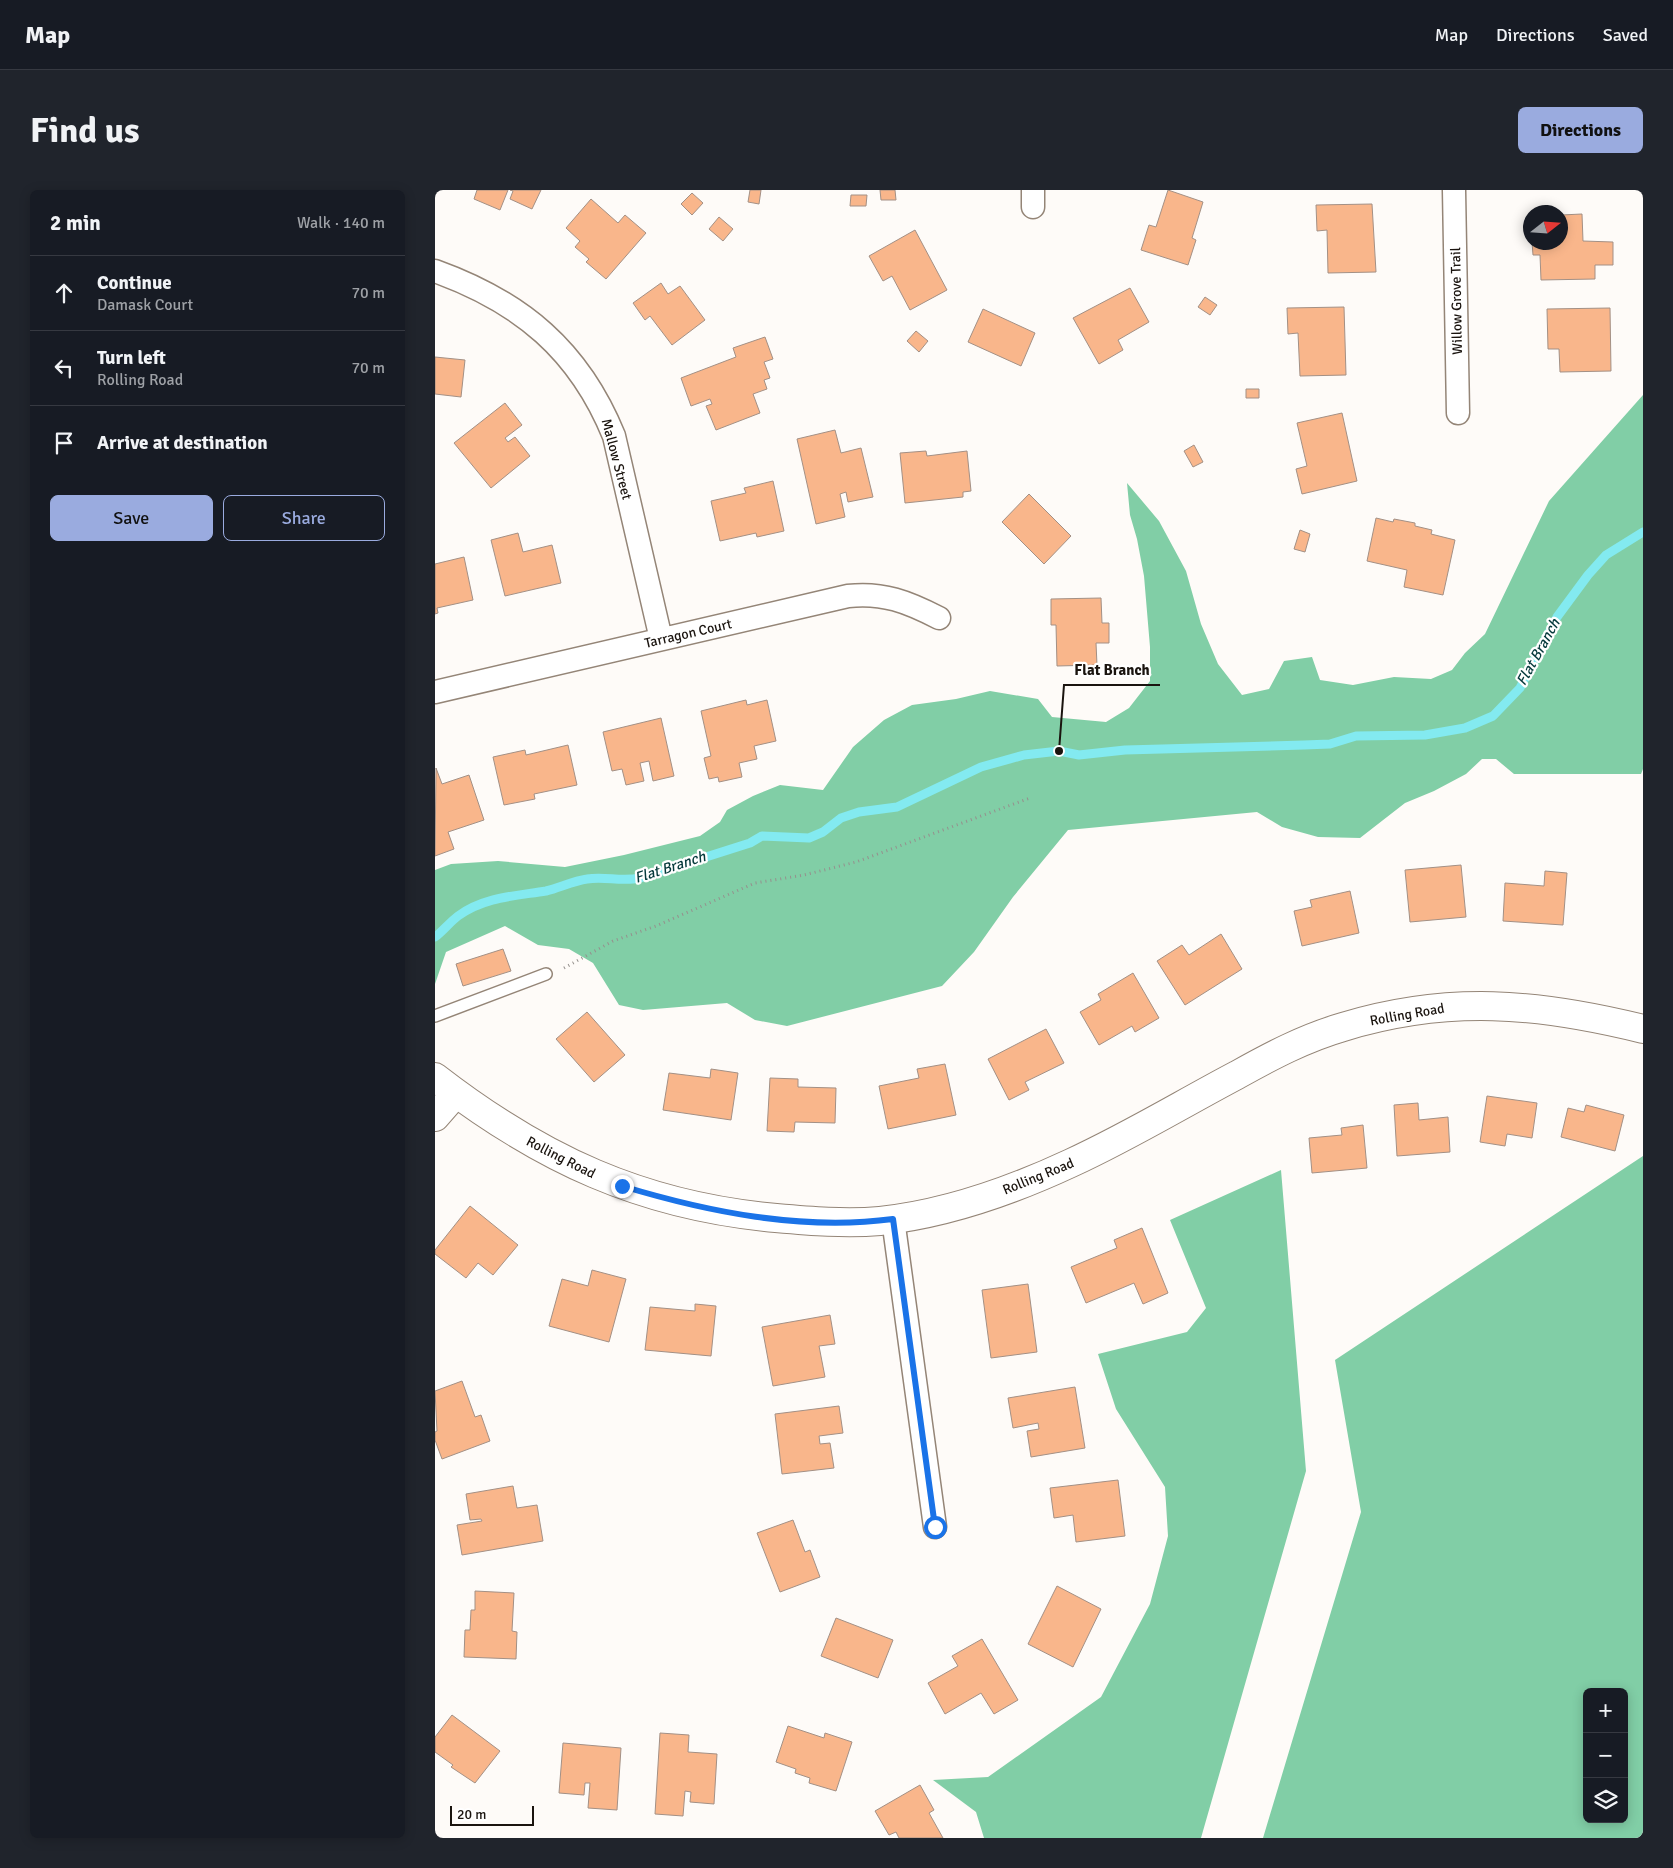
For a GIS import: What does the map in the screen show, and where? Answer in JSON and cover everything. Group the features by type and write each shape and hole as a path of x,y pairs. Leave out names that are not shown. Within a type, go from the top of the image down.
{"street":[{"name":"Willow Grove Trail","path":"1454,190 1458,413"},
{"name":"Mallow Street","path":"435,271 471,284 507,304 532,322 572,363 591,390 604,412 614,436 661,639"},
{"name":"Tarragon Court","path":"435,692 859,594 901,599 939,618"},
{"name":"Rolling Road","path":"445,1085 523,1138 578,1168 622,1186 678,1203 741,1215 809,1221 877,1221 953,1207 1023,1184 1074,1162 1288,1047 1342,1027 1398,1013 1455,1006 1501,1006 1558,1010 1643,1029"},
{"path":"435,1117 445,1085"},
{"path":"893,1219 935,1527"}],"lane":[{"path":"435,1016 546,974"}],"path":[{"path":"546,974 571,966 613,940 656,926 755,883 804,875 856,862 1031,798"}],"green space":[{"path":"1643,395 1643,769 1641,774 1514,774 1496,759 1482,759 1466,774 1434,791 1405,803 1360,838 1318,837 1282,827 1257,812 1068,830 1013,897 974,952 942,986 787,1026 755,1020 727,1003 643,1010 619,1005 593,963 569,949 538,945 505,926 446,952 435,984 435,870 451,864 498,861 565,867 624,855 700,836 720,822 727,810 753,796 780,785 823,790 853,747 884,720 912,705 956,699 990,691 1038,699 1052,717 1106,722 1129,708 1150,681 1150,647 1144,576 1130,515 1127,483 1159,521 1186,571 1201,624 1218,664 1242,695 1269,689 1284,661 1312,657 1320,680 1353,685 1394,677 1431,679 1452,670 1465,653 1485,634 1549,501"},
{"path":"1643,1156 1643,1838 1263,1838 1361,1512 1335,1360"},
{"path":"1281,1170 1306,1471 1201,1838 984,1838 976,1812 933,1780 988,1777 1101,1697 1150,1604 1168,1536 1165,1487 1116,1409 1098,1354 1187,1332 1206,1308 1170,1220"}],"building":[{"path":"477,190 508,190 500,210 474,199"},
{"path":"510,190 541,190 532,209 510,199 513,191"},
{"path":"750,190 761,190 759,204 748,202"},
{"path":"880,190 895,190 896,200 881,200"},
{"path":"1168,190 1203,202 1192,238 1196,240 1188,265 1141,250 1149,225 1156,227"},
{"path":"692,193 703,203 692,215 681,204"},
{"path":"851,195 867,195 866,206 850,206"},
{"path":"591,199 618,223 625,215 646,233 606,279 586,262 589,259 575,247 580,241 566,228"},
{"path":"1372,204 1376,272 1328,273 1327,230 1317,231 1316,205"},
{"path":"1582,214 1583,241 1613,242 1613,265 1595,265 1595,279 1541,280 1540,255 1533,255 1533,250 1568,250 1568,215"},
{"path":"719,217 733,229 723,241 709,229"},
{"path":"915,230 947,290 910,310 892,276 883,281 869,256"},
{"path":"661,283 668,294 680,286 705,320 672,345 650,316 645,320 633,303"},
{"path":"1130,288 1149,322 1118,340 1123,350 1099,364 1073,318"},
{"path":"1205,297 1217,305 1210,315 1198,307"},
{"path":"1344,307 1346,375 1300,376 1298,333 1288,334 1287,308"},
{"path":"1610,308 1611,371 1560,372 1559,349 1548,349 1547,309"},
{"path":"983,309 1035,333 1021,366 968,342"},
{"path":"916,331 928,341 919,352 907,341"},
{"path":"765,337 773,359 764,362 770,378 764,380 767,389 753,394 760,413 716,430 706,406 712,404 710,399 691,406 681,378 736,357 733,348"},
{"path":"435,357 465,360 461,397 435,394"},
{"path":"1246,389 1259,389 1259,398 1246,398"},
{"path":"505,403 522,425 505,438 508,442 515,437 530,456 491,488 454,443"},
{"path":"1342,413 1357,481 1302,494 1296,469 1307,466 1297,423"},
{"path":"835,430 841,453 861,448 873,497 848,502 846,492 840,494 845,517 816,524 797,439"},
{"path":"1194,445 1203,462 1193,467 1184,451"},
{"path":"926,451 927,456 967,451 971,491 963,492 963,497 905,503 900,453"},
{"path":"773,481 784,531 757,537 756,533 720,541 711,501 746,493 744,488"},
{"path":"1029,494 1071,536 1044,564 1002,522"},
{"path":"1376,518 1393,522 1394,519 1415,523 1415,526 1432,530 1431,534 1455,540 1443,595 1404,587 1407,570 1367,561"},
{"path":"1300,530 1310,534 1305,552 1294,549"},
{"path":"518,533 523,552 552,545 561,583 505,596 491,540"},
{"path":"464,557 473,600 437,608 438,613 435,614 435,564"},
{"path":"1101,598 1102,623 1109,623 1109,643 1096,643 1097,665 1057,666 1056,625 1051,625 1051,599"},
{"path":"746,700 747,705 767,700 776,741 754,746 757,759 739,763 742,777 719,782 718,777 709,779 704,758 711,756 701,711"},
{"path":"661,718 674,776 653,781 649,761 640,763 644,781 626,785 622,769 612,771 603,732"},
{"path":"568,745 577,785 534,794 535,799 504,805 493,757 525,750 526,755"},
{"path":"436,768 442,784 469,775 484,820 448,832 454,849 435,856"},
{"path":"1461,865 1466,917 1410,922 1405,870"},
{"path":"1545,871 1567,873 1563,925 1503,921 1505,883 1544,886"},
{"path":"1350,891 1359,933 1302,946 1294,911 1312,907 1310,900"},
{"path":"1221,934 1242,969 1185,1005 1157,961 1182,945 1189,955"},
{"path":"503,949 511,971 463,986 456,964"},
{"path":"1133,973 1159,1018 1135,1032 1132,1026 1099,1045 1080,1012 1101,1000 1098,994"},
{"path":"587,1012 625,1055 594,1082 556,1039"},
{"path":"1046,1029 1064,1063 1025,1082 1029,1090 1009,1100 988,1059"},
{"path":"945,1064 956,1115 888,1129 879,1086 919,1078 917,1069"},
{"path":"711,1069 738,1073 731,1120 663,1110 669,1073 710,1078"},
{"path":"770,1078 798,1079 798,1087 836,1088 835,1123 795,1122 794,1132 767,1131"},
{"path":"1487,1096 1537,1103 1532,1138 1507,1134 1505,1146 1480,1142"},
{"path":"1418,1103 1419,1120 1448,1117 1450,1152 1397,1156 1394,1105"},
{"path":"1586,1105 1624,1115 1615,1151 1561,1137 1568,1108 1584,1112"},
{"path":"1363,1125 1367,1168 1312,1173 1309,1138 1342,1135 1341,1128"},
{"path":"470,1206 518,1245 493,1275 478,1263 466,1278 435,1254 435,1250"},
{"path":"1142,1228 1168,1293 1143,1304 1134,1283 1086,1303 1071,1267 1117,1248 1114,1240"},
{"path":"592,1270 626,1279 609,1342 549,1326 562,1279 588,1286"},
{"path":"1028,1284 1037,1352 991,1358 982,1290"},
{"path":"695,1304 716,1306 711,1356 645,1350 650,1307 695,1311"},
{"path":"830,1315 835,1344 819,1346 825,1377 773,1386 762,1327"},
{"path":"462,1381 475,1417 481,1415 490,1441 442,1459 435,1440 435,1432 437,1431 435,1391"},
{"path":"1075,1387 1085,1448 1031,1457 1027,1431 1039,1429 1038,1423 1013,1428 1008,1398"},
{"path":"839,1406 843,1433 819,1436 820,1444 830,1443 834,1468 782,1474 775,1414"},
{"path":"1118,1480 1125,1536 1076,1542 1073,1515 1054,1518 1050,1488"},
{"path":"513,1486 517,1508 537,1505 543,1541 462,1555 457,1525 482,1521 481,1519 470,1520 466,1494"},
{"path":"793,1520 805,1552 810,1550 820,1577 780,1592 757,1533"},
{"path":"1057,1586 1101,1609 1073,1667 1028,1644"},
{"path":"475,1591 514,1593 512,1631 517,1632 516,1659 464,1657 465,1630 470,1630 471,1610 475,1610"},
{"path":"836,1618 893,1640 878,1678 821,1656"},
{"path":"982,1639 1018,1700 994,1714 981,1693 945,1714 928,1683 958,1666 952,1656"},
{"path":"452,1715 500,1751 475,1783 451,1767 453,1765 435,1752 435,1737"},
{"path":"788,1726 824,1738 825,1733 852,1742 836,1791 809,1783 810,1778 795,1773 796,1769 776,1762"},
{"path":"660,1733 689,1735 688,1752 717,1754 714,1804 690,1802 691,1792 685,1791 683,1816 655,1814"},
{"path":"563,1743 621,1748 617,1810 588,1808 590,1783 585,1783 584,1795 559,1793"},
{"path":"920,1785 934,1810 929,1813 943,1838 899,1838 896,1832 889,1835 875,1811"}],"waterway":[{"name":"Flat Branch","path":"435,937 458,916 489,901 546,891 587,879 640,878 750,843 762,836 809,838 823,832 841,818 859,812 897,807 981,767 1024,755 1059,751 1079,755 1125,750 1330,744 1356,736 1425,735 1465,728 1493,716 1520,688 1557,617 1588,575 1606,555 1643,532"}],"place":[{"name":"Flat Branch","path":"1059,751"}],"route":[{"path":"622,1186 678,1203 741,1215 809,1221 877,1221 893,1219 935,1527"}]}
